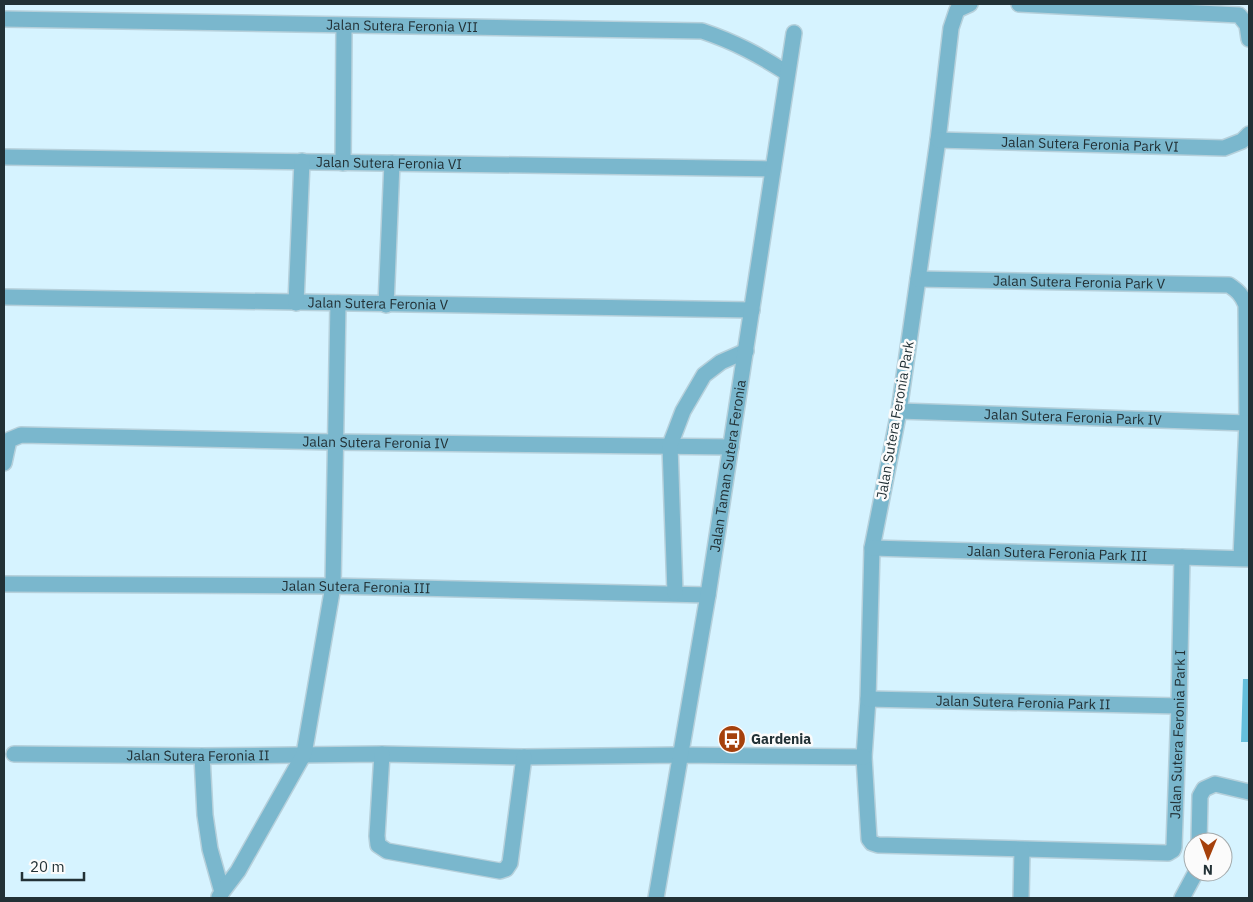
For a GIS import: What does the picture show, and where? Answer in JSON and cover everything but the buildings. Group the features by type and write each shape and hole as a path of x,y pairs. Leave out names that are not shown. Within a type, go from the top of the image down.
{"street":[{"name":"Jalan Sutera Feronia Park","path":"872,843 869,839 864,757 868,699 872,548 899,411 952,28 957,10 968,4"},
{"path":"1019,4 1239,16 1247,25 1249,39"},
{"name":"Jalan Sutera Feronia VII","path":"4,19 702,31 730,40 761,56 788,74"},
{"path":"343,163 344,26"},
{"name":"Jalan Taman Sutera Feronia","path":"656,898 679,755 708,595 794,33"},
{"name":"Jalan Sutera Feronia Park VI","path":"938,140 1224,148 1246,138"},
{"name":"Jalan Sutera Feronia VI","path":"4,157 773,169"},
{"path":"296,303 302,161"},
{"path":"386,305 392,163"},
{"name":"Jalan Sutera Feronia Park V","path":"918,279 1229,285 1238,291"},
{"name":"Jalan Sutera Feronia Park III","path":"872,548 1245,558 1246,304 1238,291"},
{"name":"Jalan Sutera Feronia V","path":"4,298 752,310"},
{"path":"220,895 238,871 304,754 332,586 338,303"},
{"path":"675,593 670,445 683,411 704,375 721,362 746,351"},
{"name":"Jalan Sutera Feronia Park IV","path":"899,411 1247,423"},
{"name":"Jalan Sutera Feronia IV","path":"4,463 9,440 21,435 334,442 731,447"},
{"name":"Jalan Sutera Feronia Park I","path":"872,843 878,845 1022,850 1168,853 1172,850 1174,847 1179,706 1182,557"},
{"name":"Jalan Sutera Feronia III","path":"4,584 332,586 708,595"},
{"name":"Jalan Sutera Feronia Park II","path":"868,699 1179,706"},
{"name":"Jalan Sutera Feronia II","path":"14,754 864,757"},
{"path":"382,754 378,845 387,851 500,871 506,869 510,863 524,757"},
{"path":"202,756 205,815 220,895"},
{"path":"1199,832 1200,796 1204,788 1215,784 1249,792"},
{"path":"1021,898 1022,850"},
{"path":"1182,898 1191,882"}],"water":[{"path":"1243,679 1249,679 1249,742 1241,742"}],"place":[{"name":"Gardenia","path":"732,739"}]}
